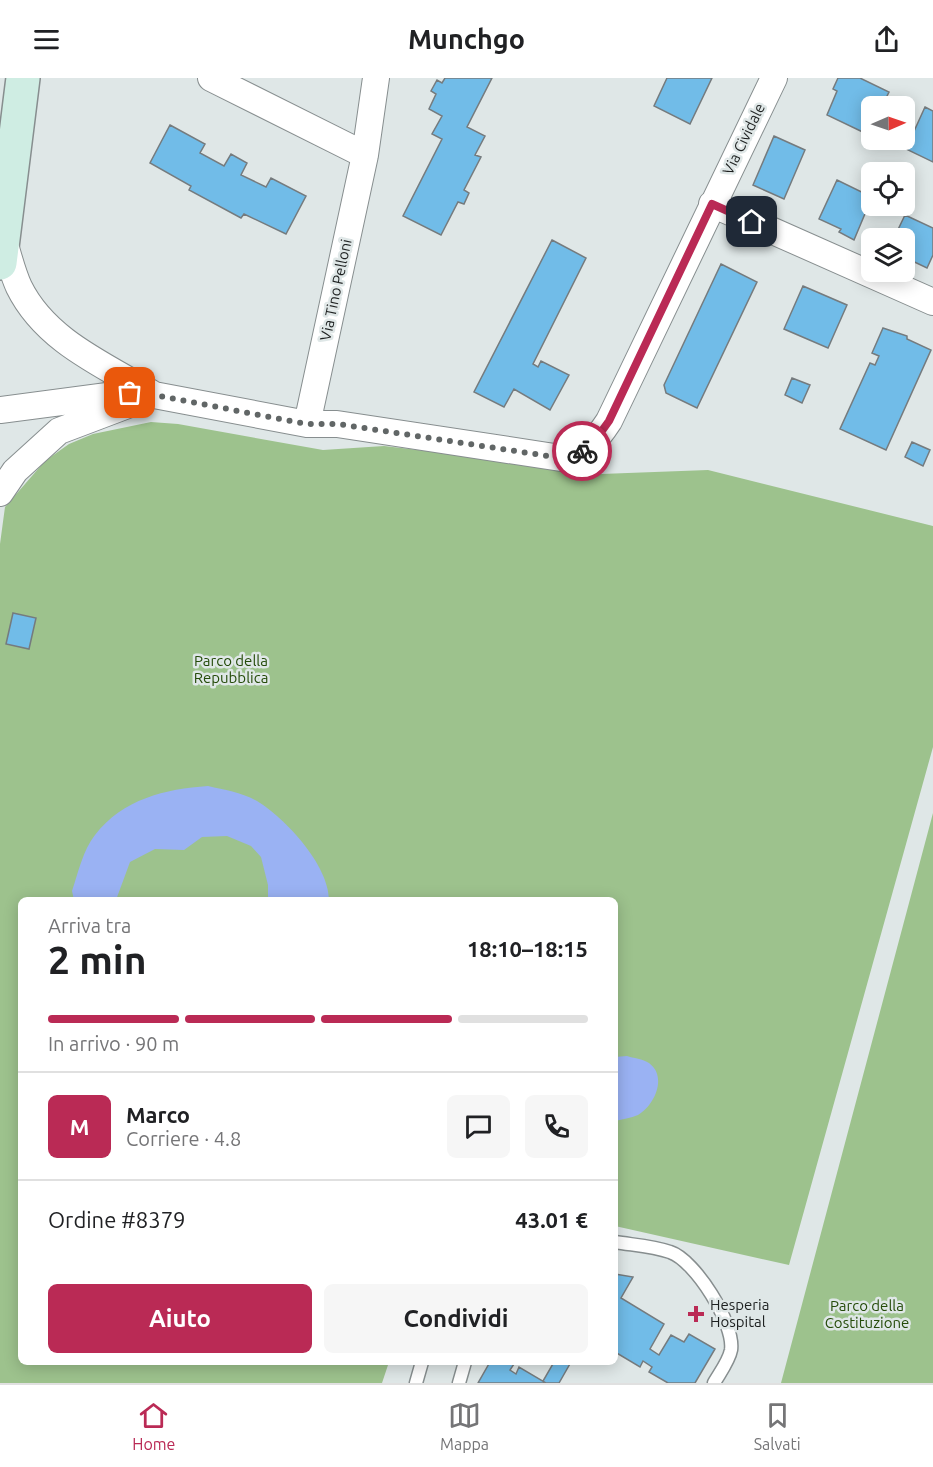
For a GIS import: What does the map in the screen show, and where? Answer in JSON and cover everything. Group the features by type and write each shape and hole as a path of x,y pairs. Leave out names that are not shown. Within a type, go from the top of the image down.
{"street":[{"path":"2,238 23,78"},
{"path":"211,78 364,156"},
{"name":"Via Tino Pelloni","path":"307,424 364,156 376,78"},
{"name":"Via Cividale","path":"0,410 130,393 154,395 307,424 338,424 561,458 577,455 591,446 609,421 774,78"},
{"path":"712,204 933,302"},
{"name":"Via Cividale","path":"2,238 18,285 32,310 51,331 154,395"},
{"path":"0,493 15,471 60,431 154,395"}],"lane":[{"path":"618,1243 671,1252 687,1263 707,1287 730,1339 731,1352 714,1383"},
{"path":"416,1383 421,1365"},
{"path":"459,1383 464,1365"}],"green space":[{"name":"Parco della Repubblica","path":"151,422 178,424 323,450 384,446 580,469 601,474 708,470 933,526 933,747 789,1265 618,1227 618,897 18,897 18,1365 388,1365 382,1383 0,1383 0,544 5,507 45,461 69,444 93,434"},
{"name":"Parco della Costituzione","path":"933,813 933,1383 781,1383"}],"water":[{"path":"208,786 233,792 251,798 268,809 292,831 314,858 322,872 329,897 268,897 268,885 261,857 251,846 227,836 202,837 184,850 155,849 130,862 117,897 73,897 72,891 84,855 95,835 106,823 132,804 146,798 192,787"},
{"path":"627,1056 649,1063 655,1069 658,1083 654,1098 644,1111 618,1120 618,1057"}],"building":[{"path":"445,78 492,78 467,127 485,136 475,155 481,157 464,190 469,193 464,204 458,202 441,235 403,216 442,139 432,134 442,116 429,109 436,94 431,91 437,80 442,83"},
{"path":"667,78 712,78 690,124 654,106"},
{"path":"838,78 860,78 889,92 887,96 861,96 861,131 827,115 837,91 833,89"},
{"path":"925,107 933,111 933,162 908,150 915,150 915,129"},
{"path":"170,125 205,144 200,153 224,166 231,154 247,163 241,175 266,187 271,178 306,196 286,234 244,214 241,218 189,190 191,186 150,163"},
{"path":"774,136 805,150 784,199 753,185"},
{"path":"837,180 861,192 861,216 864,216 854,240 839,232 841,229 819,219"},
{"path":"905,216 907,216 933,228 933,255 927,268 915,262 915,228 899,228"},
{"path":"552,240 586,258 533,364 538,367 541,361 569,375 550,410 514,389 504,407 474,392"},
{"path":"721,264 757,282 697,408 666,393 664,385"},
{"path":"803,286 847,305 828,348 784,329"},
{"path":"883,328 907,336 907,339 931,350 886,450 840,429 870,363 875,365 879,356 872,353"},
{"path":"792,378 810,385 802,403 785,395"},
{"path":"912,442 930,450 923,466 905,457"},
{"path":"13,613 36,618 29,649 6,644"},
{"path":"618,1274 633,1277 621,1298 664,1324 650,1349 659,1355 671,1335 684,1342 689,1334 715,1349 695,1383 668,1383 649,1372 652,1367 643,1361 640,1367 618,1354"},
{"path":"488,1365 513,1365 510,1370 516,1374 519,1367 546,1383 478,1383"},
{"path":"552,1365 569,1365 559,1383 543,1381"}],"way so far":[{"path":"130,393 154,395 307,424 338,424 561,458 577,455 582,451"}],"place":[{"name":"Hesperia Hospital","path":"696,1314"}],"route":[{"path":"582,451 591,446 609,421 712,204 752,222"}]}
